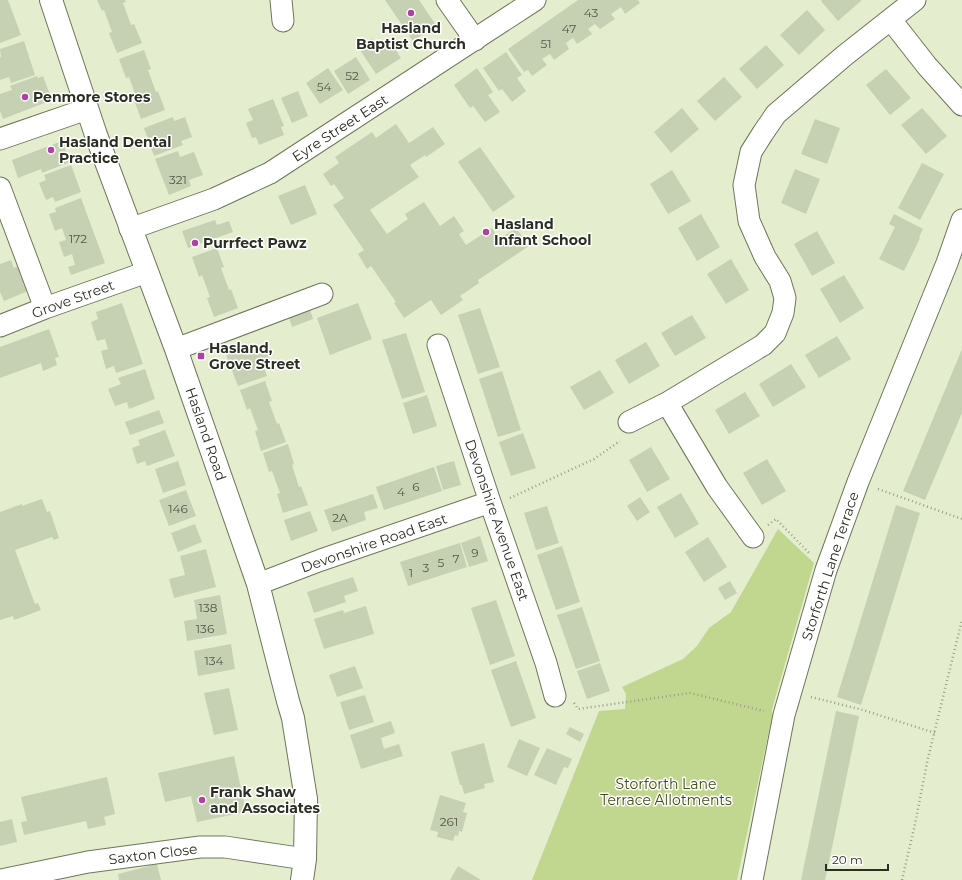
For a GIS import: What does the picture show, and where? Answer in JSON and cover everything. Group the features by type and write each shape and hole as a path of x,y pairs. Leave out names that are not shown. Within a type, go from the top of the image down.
{"main road":[{"name":"Hasland Road","path":"51,0 87,109 130,229 176,349 258,584 293,718 306,799 306,859 302,880"}],"street":[{"path":"281,0 283,21"},
{"path":"448,0 475,40"},
{"name":"Eyre Street East","path":"130,229 214,199 270,173 535,0"},
{"path":"628,422 667,403 763,345 775,332 783,313 785,298 780,281 765,257 749,221 744,185 751,152 762,132 776,114 844,56 915,0"},
{"path":"891,20 927,66 962,105"},
{"path":"0,139 87,109"},
{"path":"0,188 45,308"},
{"name":"Storforth Lane Terrace","path":"752,880 784,715 826,570 858,482 947,263 962,220"},
{"name":"Grove Street","path":"0,326 45,308 147,272"},
{"path":"176,349 322,294"},
{"name":"Devonshire Avenue East","path":"438,345 490,502 546,663 555,696"},
{"path":"667,403 717,488 753,538"},
{"name":"Devonshire Road East","path":"258,584 321,560 490,502"},
{"name":"Saxton Close","path":"1,880 88,862 200,847 225,847 306,859"}],"path":[{"path":"490,502 509,498 594,459 625,438 628,422"},
{"path":"858,482 962,519"},
{"path":"753,538 776,519 826,570"},
{"path":"902,880 916,824 928,758 962,620"},
{"path":"791,692 863,710 935,733"},
{"path":"555,696 573,702 578,709 690,693 784,715"}],"green space":[{"name":"Storforth Lane Terrace Allotments","path":"778,529 814,563 772,709 772,717 737,880 532,880 599,711 625,709 626,694 622,687 683,659 697,646 709,628 731,612"}],"building":[{"path":"0,0 8,0 21,35 0,43"},
{"path":"97,0 125,0 126,2 123,3 131,25 134,24 142,43 117,53 109,33 112,32 104,10 102,11"},
{"name":"Hasland Baptist Church","path":"385,0 419,0 436,25 413,41"},
{"path":"578,0 638,0 640,3 625,14 621,7 611,14 615,19 600,29 595,24 588,29 592,34 577,44 573,38 566,43 569,49 554,60 550,54 542,59 547,65 532,76 528,70 524,72 508,49"},
{"path":"862,0 838,21 821,1"},
{"path":"807,10 825,30 799,55 780,35"},
{"path":"372,38 378,48 390,41 401,58 376,74 358,47"},
{"path":"24,41 35,75 11,83 9,77 0,80 0,49"},
{"path":"766,45 784,65 757,89 739,69"},
{"path":"144,50 151,69 148,70 156,92 158,91 165,110 141,119 134,100 137,99 129,77 126,78 119,59"},
{"path":"506,52 522,75 517,78 526,91 512,102 502,89 499,91 483,68"},
{"path":"356,57 370,80 348,94 334,71"},
{"path":"328,68 343,90 320,104 306,83"},
{"path":"477,68 493,92 488,95 500,112 485,122 473,106 470,108 454,85"},
{"path":"886,69 911,98 890,115 866,85"},
{"name":"Penmore Stores","path":"37,76 38,78 43,76 52,100 3,119 0,111 0,94 12,90 10,86"},
{"path":"724,77 742,97 715,121 697,101"},
{"path":"298,91 308,116 292,123 281,98"},
{"path":"273,99 284,126 281,127 284,135 259,145 256,137 252,138 246,123 253,120 248,109"},
{"path":"682,108 699,129 671,153 654,132"},
{"path":"922,108 947,136 926,154 901,125"},
{"path":"173,117 174,121 185,117 192,137 181,141 183,145 154,156 144,128"},
{"path":"815,119 840,128 827,164 801,154"},
{"path":"396,124 409,143 433,127 445,144 426,157 425,155 410,165 419,177 370,210 387,234 408,219 405,214 424,202 440,226 454,216 464,231 459,234 466,245 492,228 499,239 516,228 529,246 478,280 479,283 460,296 463,300 441,315 431,300 404,318 394,303 396,302 371,266 367,269 358,254 364,250 333,205 344,198 334,184 331,186 323,174 339,163 335,157 372,132 376,138"},
{"name":"Hasland Dental Practice","path":"62,141 70,162 42,173 41,169 18,178 12,160"},
{"path":"480,147 515,197 493,212 458,162"},
{"path":"178,151 180,157 194,152 203,175 189,180 191,186 169,195 155,159"},
{"path":"922,163 944,174 920,220 898,208"},
{"path":"71,165 81,192 55,202 53,197 46,200 39,183 46,180 44,175"},
{"path":"795,169 820,179 806,214 781,203"},
{"path":"672,170 691,201 668,214 650,184"},
{"path":"305,185 317,214 291,225 278,196"},
{"path":"81,198 105,263 71,275 68,267 75,265 72,254 64,257 59,242 66,240 62,228 55,231 49,214 56,212 55,208"},
{"path":"701,214 720,247 697,261 678,228"},
{"path":"894,214 923,229 904,271 879,259 895,227 889,224"},
{"path":"215,220 217,225 229,221 233,232 188,248 182,231"},
{"path":"817,231 835,263 812,276 794,244"},
{"path":"217,248 224,267 221,268 229,290 231,289 238,308 214,317 207,298 210,297 202,275 199,277 192,257"},
{"path":"731,259 749,290 726,304 707,274"},
{"path":"11,260 14,268 18,266 28,291 4,301 0,292 0,264"},
{"path":"844,275 864,308 840,323 820,289"},
{"path":"122,303 143,364 116,373 114,366 106,369 101,351 108,349 105,339 97,341 91,322 98,319 96,312"},
{"path":"358,303 372,339 330,355 317,318"},
{"path":"309,307 313,319 292,327 288,315"},
{"path":"480,308 500,367 478,374 458,315"},
{"path":"692,315 706,338 675,356 661,333"},
{"path":"49,329 59,357 55,358 57,365 43,371 41,363 0,378 0,347"},
{"path":"406,333 425,392 402,399 382,340"},
{"path":"837,336 851,359 819,378 805,355"},
{"path":"646,342 660,366 629,384 615,360"},
{"path":"255,344 258,352 266,349 272,365 264,368 267,376 238,386 226,355"},
{"path":"962,349 962,413 925,500 903,491"},
{"path":"791,364 806,387 773,407 759,384"},
{"path":"145,369 155,399 129,409 127,402 115,406 108,389 121,384 118,378"},
{"path":"600,370 614,393 584,410 570,387"},
{"path":"502,371 521,430 498,437 479,379"},
{"path":"265,381 272,401 269,402 277,424 279,423 286,442 261,451 255,431 258,430 250,408 247,410 240,390"},
{"path":"745,392 760,416 729,434 715,410"},
{"path":"427,395 437,426 413,434 403,403"},
{"path":"159,410 164,423 130,435 125,422"},
{"path":"165,430 175,456 147,466 145,461 137,464 132,448 140,445 138,440"},
{"path":"523,433 536,468 511,476 499,442"},
{"path":"288,444 294,464 292,465 299,487 301,486 308,505 283,513 277,494 280,493 272,471 269,472 263,453"},
{"path":"651,447 670,479 647,492 629,460"},
{"path":"767,459 786,491 762,505 743,473"},
{"path":"178,461 186,485 163,493 155,469"},
{"path":"454,461 461,485 443,490 436,466"},
{"path":"434,467 442,491 384,510 376,487"},
{"path":"186,490 196,516 169,526 159,500"},
{"path":"681,493 699,524 675,538 657,507"},
{"path":"373,494 378,508 364,512 366,520 332,532 324,510"},
{"path":"640,497 650,512 637,521 627,506"},
{"path":"42,499 47,512 50,511 59,538 54,540 52,537 15,550 35,604 38,603 41,610 14,620 13,616 0,620 0,512"},
{"path":"896,505 920,513 861,705 837,697"},
{"path":"547,506 559,543 536,550 524,513"},
{"path":"310,511 318,531 291,541 284,520"},
{"path":"195,524 202,542 178,552 171,533"},
{"path":"480,536 488,561 469,567 461,543"},
{"path":"708,537 727,567 704,582 685,552"},
{"path":"460,543 467,567 408,586 400,562"},
{"path":"562,546 580,602 556,610 537,555"},
{"path":"206,549 216,587 174,598 169,579 185,575 180,556"},
{"path":"353,577 358,591 344,596 346,602 314,613 307,592"},
{"path":"730,581 737,593 725,600 718,588"},
{"path":"220,595 227,634 187,641 184,621 197,619 194,600"},
{"path":"496,600 515,656 490,665 471,608"},
{"path":"366,606 374,634 324,649 314,619 343,610 344,613"},
{"path":"582,607 600,661 576,669 557,615"},
{"path":"231,644 235,669 198,676 194,651"},
{"path":"516,661 536,718 511,727 491,670"},
{"path":"600,663 610,691 587,699 577,671"},
{"path":"355,666 363,688 337,697 329,675"},
{"path":"229,688 238,730 214,735 204,693"},
{"path":"365,695 374,722 349,730 340,702"},
{"path":"836,711 859,716 834,838 825,880 801,880"},
{"path":"391,721 395,733 381,738 384,749 399,744 403,756 361,769 350,735"},
{"path":"570,727 584,734 580,742 566,734"},
{"path":"519,739 540,748 527,776 507,767"},
{"path":"484,743 494,782 484,784 485,788 464,794 451,752"},
{"path":"547,748 572,759 568,768 564,767 556,785 534,775"},
{"path":"234,756 246,812 197,822 191,796 165,802 158,773"},
{"path":"107,777 115,814 104,817 106,825 88,829 86,821 24,835 21,822 27,821 21,797"},
{"path":"440,795 466,803 463,812 467,813 462,832 459,831 458,836 455,835 453,841 437,837 438,832 430,830"},
{"path":"12,819 17,842 0,846 0,822"},
{"path":"157,864 161,880 119,880 118,874"},
{"path":"458,866 481,880 450,880"}],"place":[{"name":"Hasland Baptist Church","path":"411,13"},
{"name":"Penmore Stores","path":"25,97"},
{"name":"Hasland Dental Practice","path":"51,150"},
{"name":"Hasland Infant School","path":"486,232"},
{"name":"Purrfect Pawz","path":"195,243"},
{"name":"Hasland, Grove Street","path":"201,356"},
{"name":"Frank Shaw and Associates","path":"202,800"}]}
